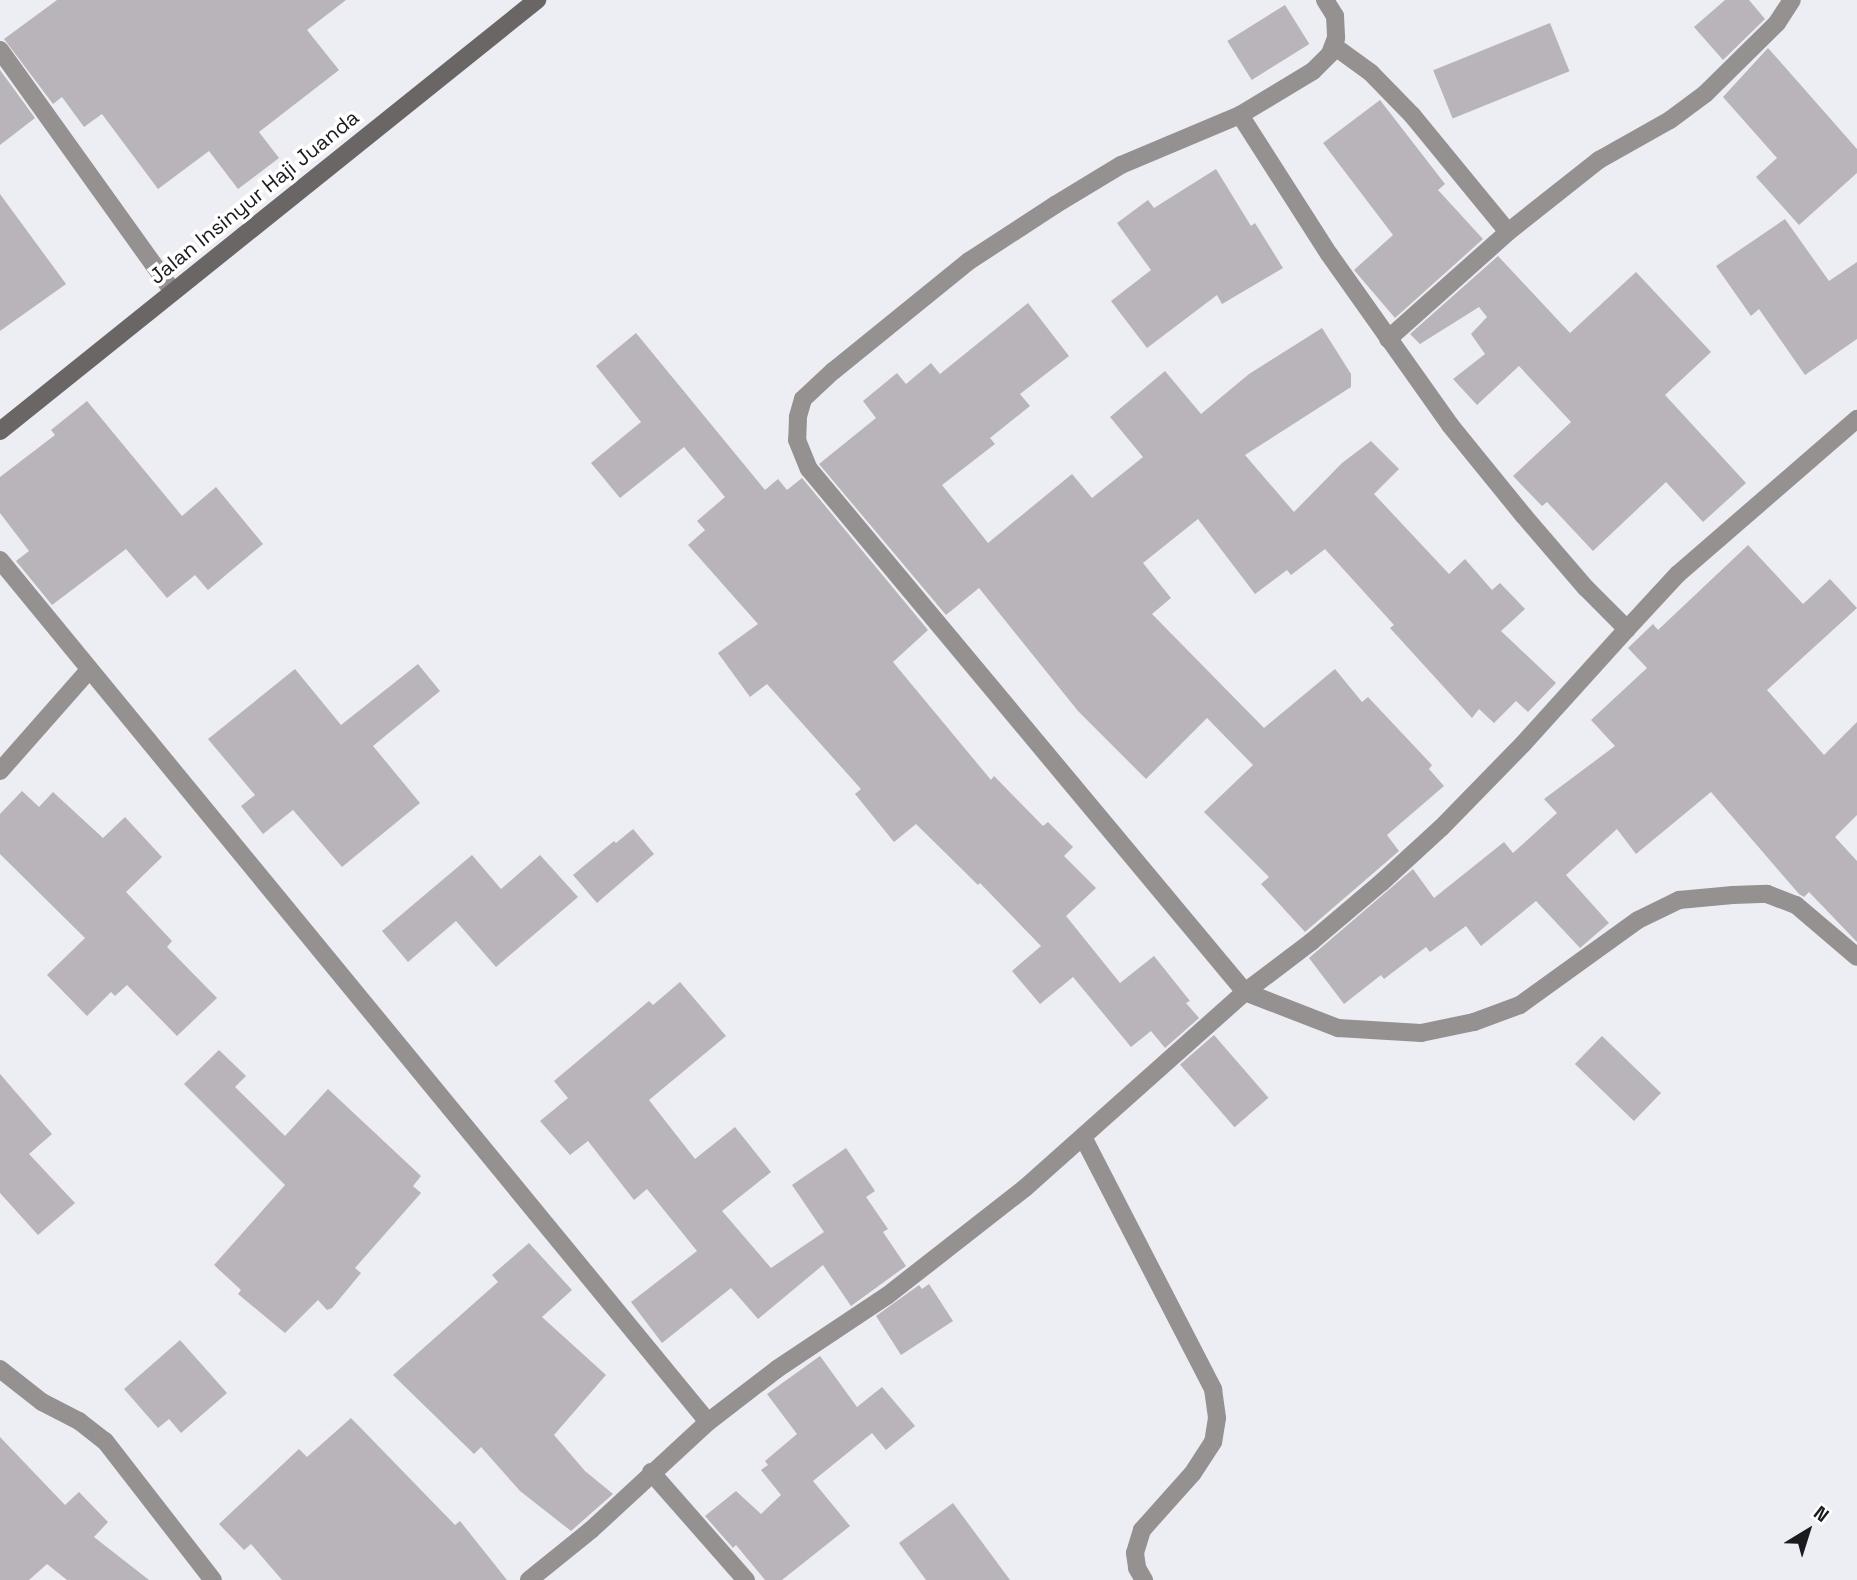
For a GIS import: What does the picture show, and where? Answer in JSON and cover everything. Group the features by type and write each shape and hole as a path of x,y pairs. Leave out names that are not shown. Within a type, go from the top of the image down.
{"main road":[{"name":"Jalan Insinyur Haji Juanda","path":"0,431 537,0"}],"street":[{"path":"1325,0 1335,16 1334,46 1313,71 1240,115 1121,164 969,261 833,371 803,399 798,417 797,440 809,469 1245,992 1338,1028 1421,1033 1474,1022 1520,1005 1638,920 1679,900 1733,895 1767,894 1796,905 1857,957"},
{"path":"1388,339 1508,232 1599,160 1670,120 1705,94 1777,23 1792,0"},
{"path":"1334,46 1371,73 1412,116 1508,232"},
{"path":"0,50 173,292"},
{"path":"1240,115 1329,254 1450,425 1586,588 1627,629"},
{"path":"529,1580 591,1530 708,1422 777,1369 888,1296 1025,1188 1245,992 1311,942 1441,828 1523,744 1678,574 1857,419"},
{"path":"0,560 708,1422"},
{"path":"0,771 89,670"},
{"path":"1083,1138 1213,1389 1217,1418 1213,1442 1192,1474 1142,1530 1135,1553 1137,1568 1144,1580"},
{"path":"0,1369 42,1402 79,1421 105,1441 213,1580"},
{"path":"651,1472 746,1580"}],"building":[{"path":"57,0 346,0 307,30 339,70 259,132 279,158 238,189 209,151 158,189 102,114 84,127 62,97 53,104 4,39"},
{"path":"1725,0 1749,0 1765,19 1723,60 1694,27"},
{"path":"1285,5 1309,44 1252,80 1227,41"},
{"path":"1550,23 1569,71 1453,118 1433,70"},
{"path":"1768,48 1857,149 1857,173 1799,225 1756,177 1777,158 1723,97"},
{"path":"0,70 35,118 0,145"},
{"path":"1380,100 1445,184 1438,190 1483,239 1395,318 1354,270 1393,235 1323,143"},
{"path":"1216,169 1251,226 1255,223 1283,268 1222,304 1217,295 1147,348 1111,301 1151,270 1117,223 1148,200 1154,208"},
{"path":"0,194 66,284 0,331"},
{"path":"1785,219 1829,281 1857,262 1857,339 1805,375 1759,309 1751,316 1716,266"},
{"path":"1498,256 1570,333 1636,272 1711,352 1665,395 1746,483 1703,522 1666,482 1593,551 1547,502 1542,506 1513,476 1571,422 1519,366 1477,405 1453,379 1485,354 1471,334 1487,317 1479,307 1420,344 1410,334"},
{"path":"1028,303 1069,356 1020,394 1030,406 990,438 995,444 942,485 988,543 1072,474 1092,498 1143,457 1110,417 1165,371 1201,414 1249,374 1322,328 1351,374 1351,387 1245,455 1294,512 1342,463 1371,441 1399,469 1374,494 1449,574 1465,559 1492,590 1500,583 1525,609 1501,631 1556,683 1528,712 1516,701 1494,723 1479,709 1472,718 1390,628 1394,625 1325,549 1291,575 1287,570 1255,594 1198,519 1143,563 1171,598 1152,614 1264,728 1335,669 1362,702 1368,697 1432,765 1429,769 1444,786 1387,835 1399,851 1305,932 1261,884 1269,877 1204,812 1253,765 1207,718 1146,779 1078,711 979,588 946,615 819,464 876,418 863,401 897,373 906,384 931,363 940,374"},
{"path":"636,333 765,490 778,479 787,490 802,478 928,630 893,662 991,780 994,776 1043,826 1048,822 1073,847 1064,856 1096,888 1066,916 1120,983 1154,956 1190,1001 1186,1003 1199,1018 1165,1048 1151,1031 1131,1047 1073,977 1040,1004 1012,971 1041,946 980,883 978,885 916,824 894,842 855,794 861,789 767,684 750,697 718,653 758,624 688,545 705,530 697,521 725,497 684,447 620,498 591,463 641,422 596,366"},
{"path":"87,401 182,516 216,487 263,544 208,590 195,575 167,598 126,549 52,605 16,561 29,551 0,513 0,477 55,435 51,430"},
{"path":"1748,545 1803,604 1830,579 1857,608 1767,690 1824,755 1857,722 1857,815 1835,837 1857,861 1857,942 1809,892 1804,897 1799,894 1711,792 1636,854 1617,829 1566,875 1609,923 1580,948 1536,901 1481,946 1466,926 1430,952 1426,947 1384,979 1381,975 1344,1004 1309,958 1413,869 1434,898 1504,842 1513,853 1557,813 1544,799 1615,746 1591,720 1647,668 1628,648 1653,624 1658,630"},
{"path":"418,664 440,691 373,746 420,803 342,867 293,810 263,834 241,806 255,795 208,739 295,669 341,725"},
{"path":"22,791 39,807 53,792 103,838 125,817 162,857 126,892 172,941 167,947 217,998 177,1036 127,985 115,996 111,992 87,1016 47,975 85,938 0,854 0,814"},
{"path":"633,829 654,854 597,903 573,875"},
{"path":"472,855 501,889 540,855 578,897 496,967 456,921 408,962 382,931"},
{"path":"680,982 726,1036 649,1100 695,1159 735,1127 771,1172 722,1211 771,1268 824,1232 792,1185 846,1148 875,1191 866,1197 888,1229 883,1232 906,1266 851,1306 823,1265 758,1319 731,1288 662,1343 631,1302 697,1251 647,1189 634,1200 588,1141 570,1155 540,1121 568,1098 554,1081 649,1001 653,1005"},
{"path":"1214,1035 1268,1098 1234,1127 1180,1065"},
{"path":"1602,1036 1661,1093 1634,1121 1575,1064"},
{"path":"219,1050 246,1076 235,1087 285,1136 328,1089 421,1176 413,1186 421,1193 355,1268 361,1273 332,1308 327,1310 318,1300 285,1333 238,1294 241,1290 214,1265 285,1185 184,1084"},
{"path":"0,1074 52,1134 29,1154 75,1203 38,1235 0,1193"},
{"path":"529,1243 572,1290 542,1317 606,1375 554,1435 585,1471 613,1494 571,1531 520,1491 481,1447 474,1454 393,1375 498,1282 492,1275"},
{"path":"929,1284 953,1321 901,1355 876,1316 919,1285 922,1289"},
{"path":"180,1340 227,1393 181,1433 169,1419 158,1428 124,1389"},
{"path":"820,1356 857,1407 882,1387 915,1426 886,1450 872,1433 813,1481 850,1526 782,1580 765,1580 736,1545 733,1548 705,1516 736,1491 761,1514 781,1495 761,1470 768,1465 765,1461 797,1434 767,1394"},
{"path":"351,1418 455,1525 460,1521 507,1580 282,1580 251,1544 244,1550 219,1524 299,1449 307,1457"},
{"path":"0,1437 65,1505 79,1492 108,1522 94,1537 149,1580 67,1580 47,1564 29,1580 0,1580"},
{"path":"953,1503 1010,1580 926,1580 899,1543"}]}
